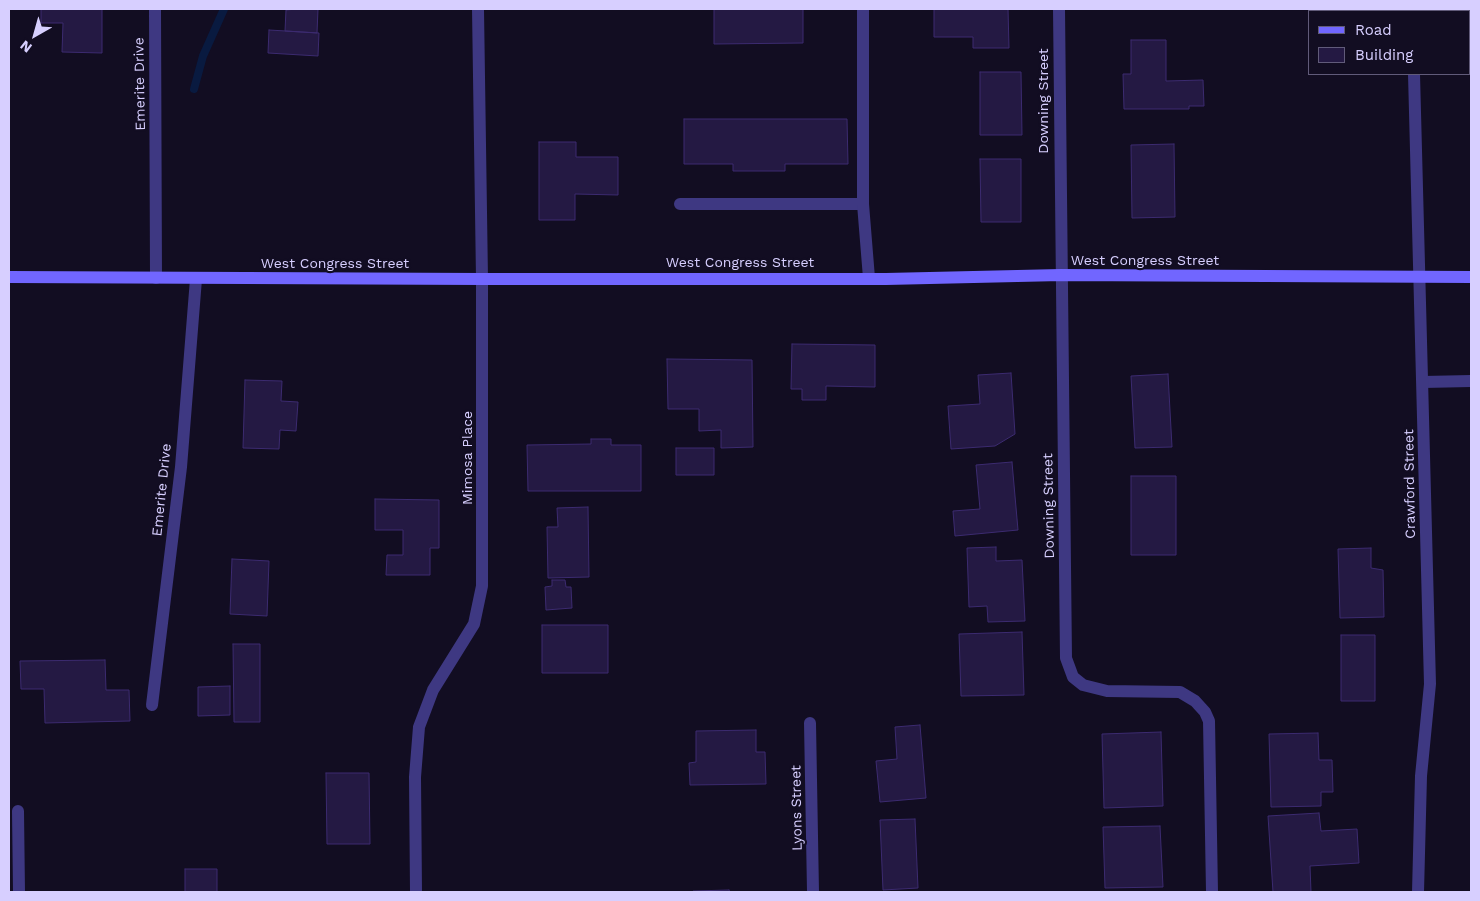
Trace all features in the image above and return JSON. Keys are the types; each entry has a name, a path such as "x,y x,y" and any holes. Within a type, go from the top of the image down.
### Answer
{"main road":[{"name":"West Congress Street","path":"9,277 196,279 869,278 1061,275 1471,277"}],"street":[{"name":"Emerite Drive","path":"155,9 156,278"},
{"name":"Mimosa Place","path":"416,892 415,777 419,727 433,690 474,624 482,586 482,279 478,9"},
{"path":"863,9 863,204 869,278"},
{"name":"Downing Street","path":"1059,9 1067,664 1073,677 1084,685 1107,690 1180,692 1195,701 1205,712 1209,721 1212,892"},
{"name":"Crawford Street","path":"1414,75 1430,684 1421,776 1418,892"},
{"path":"680,204 863,204"},
{"name":"Emerite Drive","path":"152,705 181,467 196,279"},
{"path":"1422,382 1471,381"},
{"name":"Lyons Street","path":"810,723 813,892"},
{"path":"18,812 19,892"}],"building":[{"path":"41,9 102,9 102,53 62,52 63,23 41,23"},
{"path":"318,9 317,33 285,31 286,10"},
{"path":"714,9 803,9 803,43 714,44"},
{"path":"934,9 1008,9 1009,48 973,48 973,37 934,37"},
{"path":"269,30 319,33 318,56 268,53"},
{"path":"1131,40 1166,40 1166,81 1203,80 1204,106 1189,106 1189,109 1124,109 1123,74 1131,74"},
{"path":"980,72 1021,72 1022,135 980,135"},
{"path":"684,119 847,119 848,164 785,164 785,171 733,171 733,164 684,164"},
{"path":"539,142 576,142 576,157 618,157 618,195 575,194 575,220 539,220"},
{"path":"1174,144 1175,217 1132,218 1131,145"},
{"path":"980,159 1021,159 1021,222 981,222"},
{"path":"792,344 875,345 875,387 826,386 826,400 802,400 802,389 791,389"},
{"path":"667,359 752,360 753,447 721,448 721,430 699,431 699,409 668,409"},
{"path":"1011,373 1015,434 995,446 951,449 948,406 980,404 978,375"},
{"path":"1168,374 1172,447 1135,448 1131,376"},
{"path":"245,380 282,381 281,401 298,402 296,431 280,430 279,449 243,448"},
{"path":"591,439 611,439 611,445 641,445 641,491 528,491 527,445 591,444"},
{"path":"676,448 714,448 714,475 676,475"},
{"path":"1012,462 1018,530 955,536 953,511 980,509 976,465"},
{"path":"1131,476 1176,476 1176,555 1131,555"},
{"path":"375,499 439,500 439,548 430,548 430,575 386,575 387,555 403,555 403,530 375,530"},
{"path":"588,507 589,577 548,578 547,527 558,527 557,508"},
{"path":"996,547 996,561 1022,560 1025,621 988,622 987,606 969,607 967,548"},
{"path":"1371,548 1371,568 1383,570 1384,617 1340,618 1338,549"},
{"path":"232,559 269,561 267,616 230,614"},
{"path":"552,580 565,580 566,587 571,587 572,608 546,610 545,587 552,586"},
{"path":"542,625 608,625 608,673 542,673"},
{"path":"1022,632 1024,695 961,696 959,634"},
{"path":"1341,635 1375,635 1375,701 1341,701"},
{"path":"233,644 260,644 260,722 234,722"},
{"path":"105,660 106,690 129,690 130,721 45,723 44,689 21,689 20,661"},
{"path":"230,686 230,715 198,716 198,687"},
{"path":"920,725 926,798 880,802 876,761 897,759 895,727"},
{"path":"756,730 756,752 765,752 766,784 690,785 689,763 696,762 696,731"},
{"path":"1161,732 1163,806 1104,808 1102,734"},
{"path":"1318,733 1319,760 1332,760 1333,792 1321,792 1321,806 1271,807 1269,734"},
{"path":"326,773 369,773 370,844 327,844"},
{"path":"1319,813 1321,831 1357,829 1359,863 1310,866 1311,892 1273,892 1268,816"},
{"path":"915,819 918,888 883,890 880,820"},
{"path":"1160,826 1163,887 1105,888 1103,827"},
{"path":"185,869 217,869 217,892 185,892"},
{"path":"729,890 730,892 693,892 693,891"}],"waterway":[{"path":"194,89 203,56 224,9"}]}
